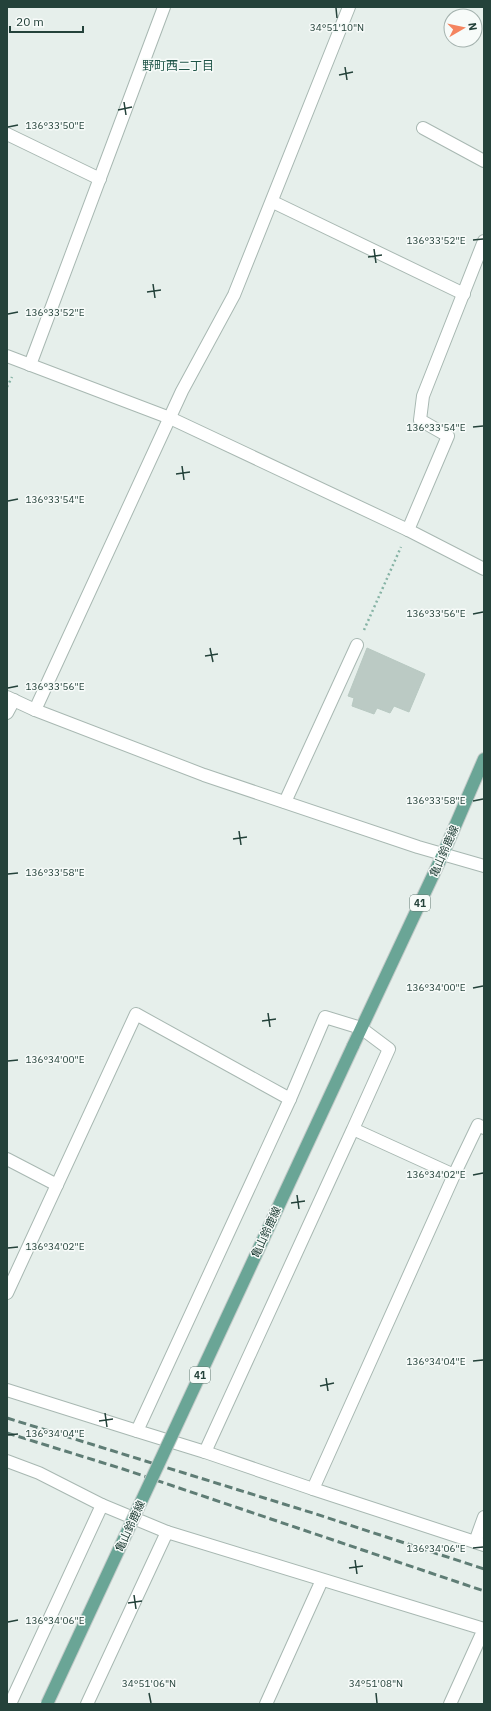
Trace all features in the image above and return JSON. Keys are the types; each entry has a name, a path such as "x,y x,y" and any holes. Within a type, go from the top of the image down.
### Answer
{"main road":[{"name":"亀山鈴鹿線","path":"47,1704 352,1046 443,854 484,759"}],"street":[{"path":"30,365 164,7"},
{"path":"35,710 182,391 234,295 273,202 349,7"},
{"path":"423,128 484,161"},
{"path":"7,134 100,179"},
{"path":"273,202 464,294"},
{"path":"408,530 448,436 420,420 423,396 484,241"},
{"path":"7,356 170,418 408,530 484,569"},
{"path":"285,802 357,645"},
{"path":"7,713 10,699 204,775 443,854 484,866"},
{"path":"7,1293 136,1014 290,1099"},
{"path":"137,1431 290,1099 325,1017 361,1028 389,1048 205,1452"},
{"path":"313,1489 478,1125 484,1128"},
{"path":"353,1129 454,1176"},
{"path":"7,1159 57,1185"},
{"path":"7,1390 205,1452 479,1543 484,1517"},
{"path":"7,1461 39,1473 102,1505 167,1532 484,1629 450,1704"},
{"path":"10,1704 102,1505"},
{"path":"87,1704 167,1532"},
{"path":"266,1704 322,1580"}],"path":[{"path":"357,645 408,530"}],"building":[{"path":"367,648 425,674 409,712 394,706 390,713 377,708 374,714 352,706 354,698 348,696"}],"railway":[{"path":"7,1418 316,1514 484,1569"},
{"path":"7,1433 123,1469 484,1591"}],"district":[{"name":"野町西二丁目","path":"178,66"}]}
